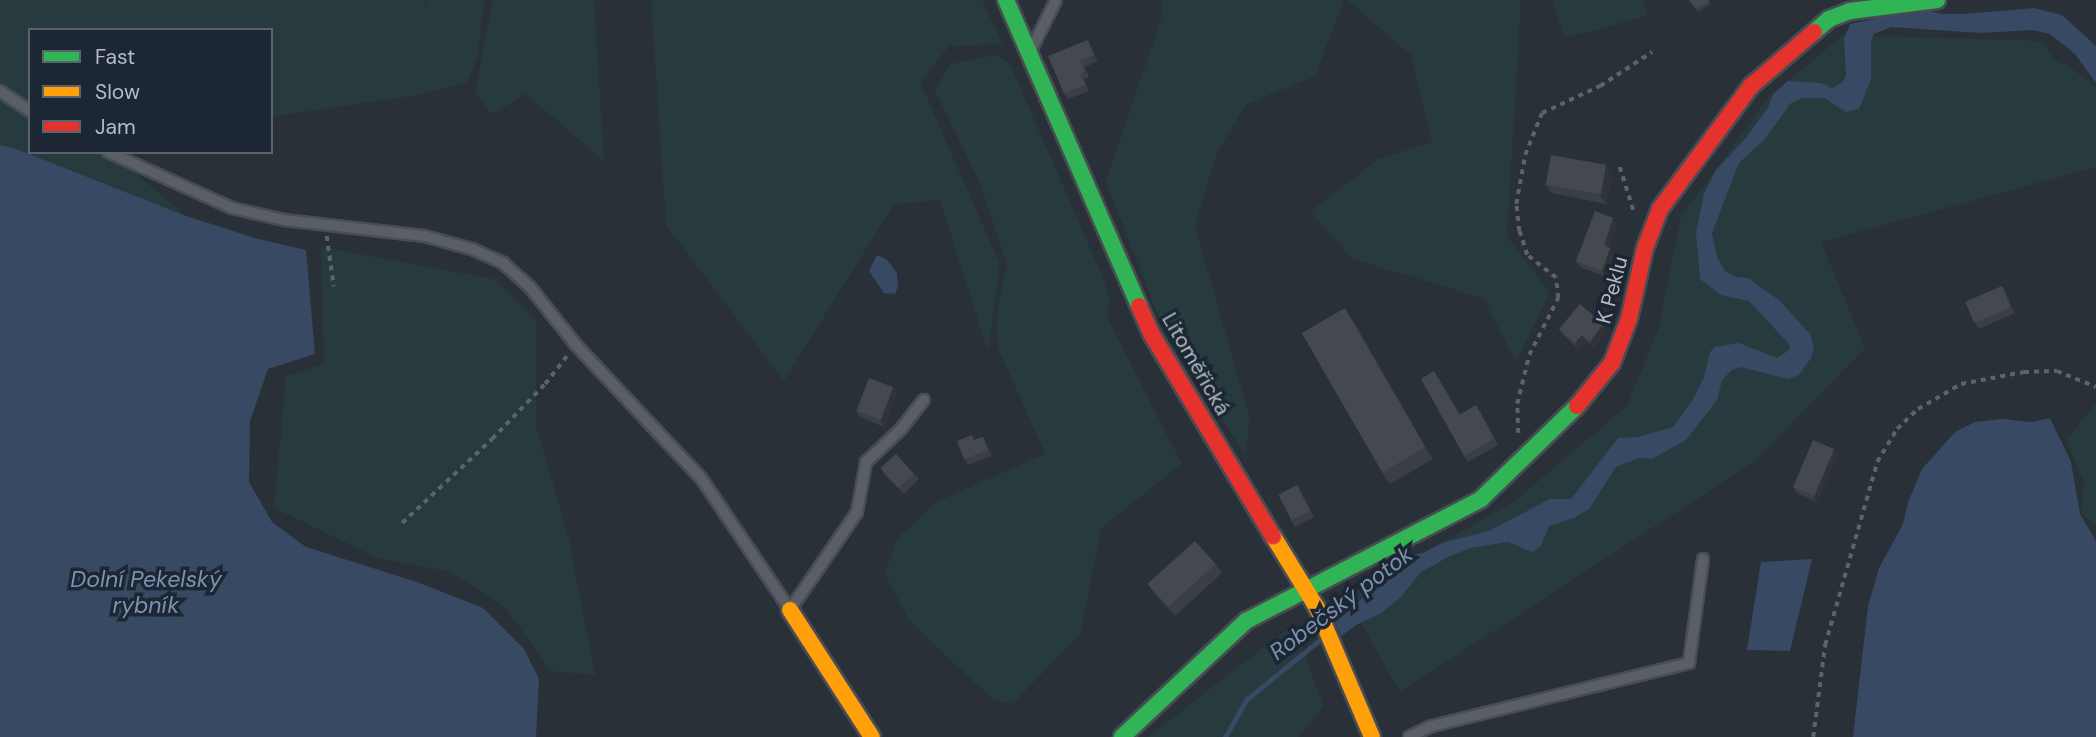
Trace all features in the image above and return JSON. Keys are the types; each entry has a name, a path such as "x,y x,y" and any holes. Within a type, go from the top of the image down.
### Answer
{"street":[{"name":"Litoměřická","path":"1006,0 1152,335 1317,608 1373,737"},
{"name":"K Peklu","path":"1122,737 1246,621 1481,499 1576,408 1612,363 1629,319 1645,247 1660,209 1751,86 1829,19 1850,11 1937,0"},
{"path":"790,610 872,737"}],"lane":[{"path":"1029,52 1056,0"},
{"path":"0,91 28,110"},
{"path":"112,154 232,208 285,220 424,236 472,249 503,263 530,287 576,345 701,478 790,610 857,512 866,462 901,429 924,400"},
{"path":"1409,737 1432,726 1689,663 1703,559"}],"path":[{"path":"1519,463 1517,404 1529,355 1558,298 1556,278 1527,255 1519,231 1517,204 1525,155 1542,113 1601,86 1652,52"},
{"path":"1620,167 1634,213"},
{"path":"325,224 334,287"},
{"path":"402,523 518,412 576,345"},
{"path":"1813,737 1825,645 1877,462 1897,429 1918,409 1961,384 2024,372 2057,371 2096,387"}],"green space":[{"path":"0,0 424,0 429,10 426,0 484,0 478,57 466,83 423,94 273,117 273,28 28,28 28,154 0,145"},
{"path":"493,0 594,0 604,161 526,94 492,114 475,93"},
{"path":"651,0 982,0 1003,44 949,46 920,82 1000,264 988,352 940,200 894,204 784,381 666,225"},
{"path":"1162,0 1344,0 1315,76 1247,104 1217,152 1195,226 1250,419 1245,455 1163,328 1106,182 1161,19"},
{"path":"1347,0 1521,0 1507,237 1550,292 1516,362 1483,298 1353,259 1310,212 1378,159 1432,142 1411,55"},
{"path":"1552,0 1643,0 1647,16 1565,38"},
{"path":"1843,35 2041,41 2056,61 2067,65 2096,87 2096,167 1821,242 1865,348 1755,461 1400,692 1346,596 1512,503 1627,406 1659,327 1681,217 1769,97"},
{"path":"995,55 1010,64 1102,275 1110,300 1107,317 1182,464 1101,528 1080,635 1012,704 991,698 908,619 885,574 897,539 936,502 1045,454 998,348 997,309 1007,264 980,183 935,91 950,64"},
{"path":"29,154 113,154 186,216"},
{"path":"321,247 494,279 536,320 536,426 568,535 595,675 551,671 505,607 448,571 380,559 274,508 286,376 324,364"},
{"path":"2096,403 2096,525 2081,514 2084,481 2066,440"},
{"path":"1294,624 1323,706 1299,737 1148,737"}],"water":[{"path":"2034,8 2062,15 2096,46 2096,83 2075,54 2050,34 2033,30 1981,33 1891,27 1874,34 1871,41 1871,79 1859,109 1846,112 1824,98 1803,98 1791,103 1765,139 1739,163 1712,233 1717,257 1725,271 1736,277 1748,278 1779,300 1810,334 1814,348 1811,358 1799,375 1788,379 1741,367 1732,370 1722,380 1717,400 1686,440 1652,459 1639,458 1616,467 1589,509 1574,518 1549,526 1541,546 1532,552 1508,542 1470,548 1446,558 1420,573 1400,598 1380,614 1341,636 1332,615 1358,602 1402,571 1412,555 1423,553 1442,543 1489,531 1550,499 1571,499 1618,438 1638,437 1673,427 1693,399 1704,377 1710,352 1715,347 1739,343 1777,358 1789,350 1790,345 1749,301 1721,295 1700,279 1696,233 1704,193 1716,170 1745,139 1768,108 1773,94 1788,81 1821,83 1832,88 1842,83 1846,76 1844,38 1850,24 1920,9 1943,14 1964,14"},
{"name":"Dolní Pekelský rybník","path":"0,145 14,148 186,216 258,239 306,250 315,354 268,369 250,421 249,482 272,522 306,547 417,582 483,608 524,649 539,679 536,737 0,737"},
{"path":"877,255 887,260 897,273 898,287 895,294 884,293 869,271"},
{"path":"2050,418 2071,462 2080,514 2096,541 2096,737 1853,737 1868,606 1879,568 1903,524 1908,502 1922,469 1955,432 1975,422 2002,419 2032,422"},
{"path":"1812,559 1790,651 1747,650 1761,562"}],"building":[{"path":"1689,0 1708,0 1709,1 1696,9"},
{"path":"1088,40 1094,55 1080,61 1085,71 1080,74 1085,85 1064,93 1048,56"},
{"path":"1551,155 1606,165 1601,194 1546,185"},
{"path":"1595,211 1613,218 1604,245 1610,248 1602,271 1576,261"},
{"path":"2002,286 2011,307 1974,323 1965,302"},
{"path":"1580,304 1603,324 1590,342 1582,335 1575,343 1559,329"},
{"path":"1345,308 1426,447 1382,472 1302,333"},
{"path":"1434,371 1459,415 1476,405 1494,439 1464,456 1421,379"},
{"path":"869,378 893,387 881,420 856,411"},
{"path":"972,435 974,440 983,437 988,450 964,459 957,441"},
{"path":"1813,440 1834,449 1814,496 1793,487"},
{"path":"896,454 914,474 898,488 880,468"},
{"path":"1297,485 1310,511 1291,520 1278,495"},
{"path":"1195,541 1216,564 1168,607 1147,584"}],"waterway":[{"name":"Robečský potok","path":"1225,737 1246,700 1322,638"}],"traffic: fast":[{"path":"1006,0 1139,306"},
{"path":"1814,32 1829,19 1850,11 1937,0"},
{"path":"1122,737 1246,621 1481,499 1577,406"}],"traffic: slow":[{"path":"1273,536 1317,608 1372,737"},
{"path":"790,610 872,737"}],"traffic: jam":[{"path":"1577,406 1612,363 1629,319 1645,248 1660,209 1751,86 1814,32"},
{"path":"1139,306 1152,335 1273,536"}]}
